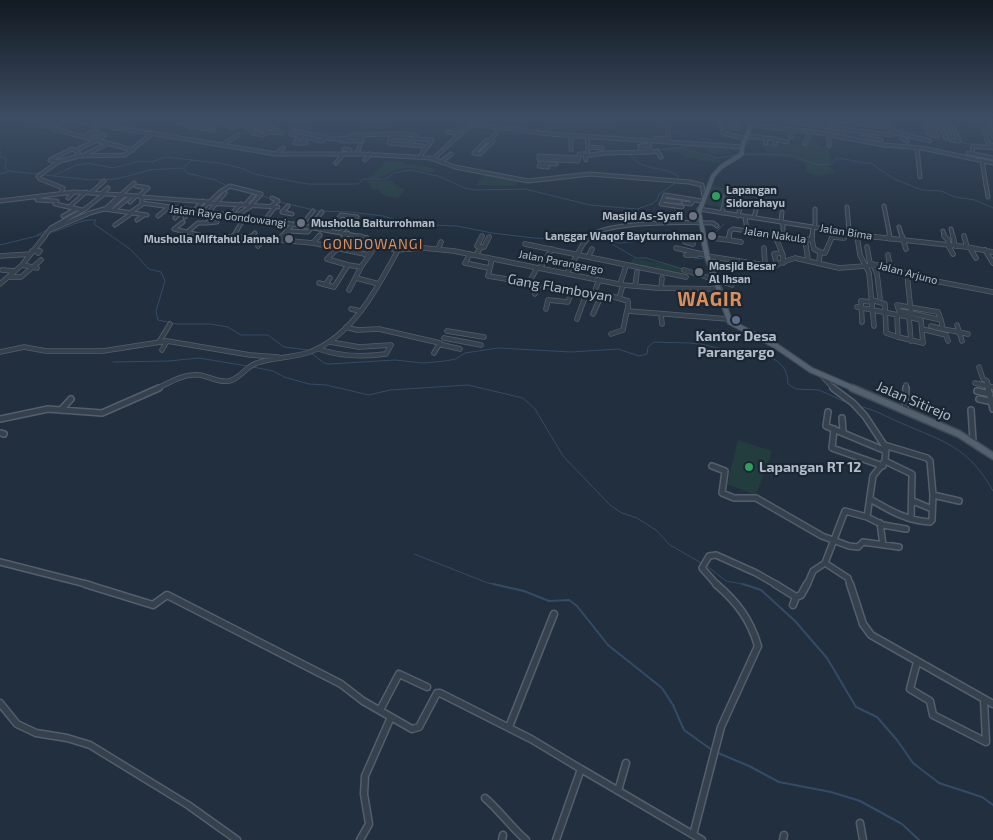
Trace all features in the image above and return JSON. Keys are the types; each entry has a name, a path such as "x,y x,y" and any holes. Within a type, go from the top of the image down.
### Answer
{"main road":[{"path":"735,159 714,174 699,209 705,255 718,282 728,319 732,324 776,346 821,375"},
{"name":"Jalan Sitirejo","path":"821,375 973,441 992,454"}],"street":[{"path":"52,159 50,160 59,162"},
{"path":"61,193 63,188 40,179 40,175 59,162 69,159"},
{"path":"336,163 339,159"},
{"path":"434,159 455,167 533,181 578,174 676,181 701,185 704,196"},
{"path":"441,162 444,159"},
{"path":"539,161 545,164 578,161 578,159"},
{"path":"918,159 920,177"},
{"path":"973,159 993,163"},
{"path":"539,161 545,164 556,164"},
{"path":"982,161 988,197"},
{"path":"608,175 608,177 617,178"},
{"path":"91,193 104,181"},
{"path":"107,209 119,195 135,184 148,188 139,197 130,202"},
{"path":"199,212 208,202 229,186 261,195 252,205 234,217"},
{"path":"0,284 22,265 47,233 65,219 83,210 108,188"},
{"path":"68,198 74,192"},
{"path":"69,207 86,192"},
{"path":"0,200 86,192 275,207"},
{"path":"208,213 226,193"},
{"path":"107,209 124,195"},
{"path":"681,198 682,209 661,204 665,195 693,198 702,201"},
{"path":"719,219 726,195"},
{"path":"41,196 37,200 57,201 55,204 83,210"},
{"path":"114,210 130,196"},
{"path":"246,204 253,196"},
{"path":"115,225 144,203 141,202 139,197"},
{"path":"265,220 275,207 277,201 272,198"},
{"path":"663,200 691,204 693,198"},
{"path":"175,218 190,201"},
{"path":"185,218 203,201"},
{"path":"754,218 758,201"},
{"name":"Jalan Raya Gondowangi","path":"144,203 182,210 323,228 367,238 377,244 398,250"},
{"path":"229,216 241,204"},
{"path":"257,210 262,205"},
{"path":"288,206 282,212 292,214"},
{"path":"884,206 890,239"},
{"path":"812,240 814,250 825,252 832,237 844,238 848,232 847,207"},
{"path":"158,216 168,208"},
{"path":"738,216 740,208"},
{"path":"63,216 76,209"},
{"path":"47,233 65,226 86,214 107,209 146,215 137,220"},
{"name":"Jalan Bima","path":"699,209 828,230 890,239 962,246 993,252"},
{"name":"Jalan Nakula","path":"703,238 728,240 731,230 812,240 815,209"},
{"path":"302,225 313,211"},
{"path":"303,242 322,212"},
{"path":"782,212 783,236"},
{"path":"280,222 287,213"},
{"path":"206,223 216,214"},
{"path":"330,230 341,215 357,217 341,232"},
{"path":"745,217 747,231"},
{"path":"233,237 244,218"},
{"path":"182,222 174,228 186,233 209,238 233,237 313,243 369,255"},
{"path":"186,233 198,222 217,222"},
{"path":"323,228 328,222"},
{"path":"566,274 576,255 591,234 622,227 676,222 700,222 716,224 717,226"},
{"path":"828,222 828,230"},
{"path":"278,241 293,224"},
{"path":"899,226 906,249"},
{"path":"950,229 955,246"},
{"path":"287,231 308,232"},
{"path":"943,232 954,254"},
{"path":"250,239 254,233"},
{"path":"348,233 327,259 361,267"},
{"path":"258,246 267,234"},
{"path":"857,234 864,266 869,274 874,326"},
{"path":"313,243 320,235"},
{"path":"775,235 782,252 783,263"},
{"path":"481,247 477,246 482,236"},
{"path":"964,236 968,247 976,258"},
{"path":"303,242 309,237"},
{"path":"476,256 481,247 484,247 488,237"},
{"path":"693,244 685,242 685,237 703,238"},
{"path":"356,251 367,238"},
{"path":"805,239 808,260"},
{"path":"728,240 741,242"},
{"path":"438,249 441,242"},
{"path":"529,283 554,242"},
{"path":"349,290 361,267 377,244"},
{"path":"525,244 686,277"},
{"path":"962,246 964,252"},
{"path":"867,247 877,274 880,298"},
{"path":"676,248 705,255"},
{"path":"764,248 765,266"},
{"name":"Jalan Parangargo","path":"398,250 438,249 634,286 720,289"},
{"path":"588,257 592,249"},
{"path":"0,419 48,409 102,413 187,375 200,374 227,381 237,377 249,367 319,349 330,342 346,327 360,310 379,284 398,250"},
{"path":"985,250 993,263"},
{"path":"0,256 40,251 38,254"},
{"path":"777,266 774,254 782,252"},
{"path":"819,263 820,252"},
{"path":"470,254 465,263 489,268"},
{"path":"686,255 705,255"},
{"name":"Jalan Arjuno","path":"705,255 765,266 777,266 793,258 839,268 872,264 890,267 908,274 993,292"},
{"path":"888,256 890,267"},
{"name":"Gang Flamboyan","path":"492,259 488,276 602,294 628,301 627,310 728,319"},
{"path":"8,276 21,277 41,260"},
{"path":"22,265 35,267"},
{"path":"319,283 335,286 348,265"},
{"path":"618,298 626,266"},
{"path":"2,270 15,271"},
{"path":"688,289 684,270 732,285"},
{"path":"634,286 637,272"},
{"path":"908,274 911,341"},
{"path":"326,284 330,278"},
{"path":"356,278 379,284"},
{"path":"661,288 662,278"},
{"path":"594,293 599,280"},
{"path":"535,294 538,285"},
{"path":"546,309 548,300 568,302 572,290"},
{"path":"577,319 587,292"},
{"path":"593,314 602,294"},
{"path":"862,322 859,307 862,301 872,301 885,304 887,334 923,343 921,320 899,311 897,305 938,312 943,329"},
{"path":"859,307 897,316 898,314 910,315 941,320"},
{"path":"351,309 360,310"},
{"path":"611,334 623,330 627,310"},
{"path":"661,314 662,324"},
{"path":"897,316 898,337"},
{"path":"159,342 170,324"},
{"path":"957,325 962,341"},
{"path":"931,326 968,334"},
{"path":"346,327 357,330 379,329 460,349"},
{"path":"434,353 448,329 484,338"},
{"path":"922,329 947,335 948,341"},
{"path":"934,332 935,339"},
{"path":"444,338 481,344"},
{"path":"162,350 167,342"},
{"path":"0,352 24,347 46,351 103,351 167,342 250,355 296,356"},
{"path":"319,349 345,355 367,356 387,353 391,345 359,347 330,342"},
{"path":"979,368 982,379 989,384 993,409"},
{"path":"821,375 853,403 884,445 886,452 884,464 874,474 867,516"},
{"path":"975,382 989,384 993,382"},
{"path":"905,410 906,385"},
{"path":"977,391 991,394"},
{"path":"62,410 71,399"},
{"path":"979,399 992,402"},
{"path":"971,410 973,441"},
{"path":"828,412 826,425 886,452"},
{"path":"842,418 843,432"},
{"path":"834,429 832,448 912,473 913,501 911,519"},
{"path":"870,498 893,512 911,519 930,522 932,520 934,495 929,461 884,445"},
{"path":"712,466 725,471 722,493 725,496 741,500 756,498 770,509 833,540 856,548 863,542 899,547"},
{"path":"934,495 959,502"},
{"path":"913,501 932,509"},
{"path":"793,604 796,597 801,595 806,587 813,571 825,563 845,511 867,516 880,523 906,529"},
{"path":"880,523 883,545"},
{"path":"693,835 721,727 758,646 751,623 741,607 711,582 702,568 709,556 716,555 733,561 796,597"},
{"path":"0,562 100,588 153,605 163,596 167,595 218,620 274,652 341,684 363,701 412,729 417,729 438,692 509,727 702,840"},
{"path":"825,563 848,578 863,624 869,633 993,704"},
{"path":"509,727 554,614"},
{"path":"917,662 910,689 930,701 932,716 986,742 984,700"},
{"path":"380,710 399,674 427,687"},
{"path":"0,703 17,724 36,733 67,738 90,745 188,805 237,840"},
{"path":"360,840 369,824 364,794 365,776 391,717"},
{"path":"618,791 626,763"},
{"path":"556,840 581,768"},
{"path":"485,798 503,814 509,826 526,840"},
{"path":"860,823 863,840"}],"green space":[{"path":"693,159 721,160 720,163"},
{"path":"796,159 831,159 830,164 827,165 837,172 821,176 814,175 806,171 806,164"},
{"path":"386,161 404,162 404,164 436,169 431,173 405,168 382,177 367,179"},
{"path":"484,173 519,180 516,186 476,185"},
{"path":"367,180 392,181 398,187 405,189 398,198 385,196 377,189 372,190"},
{"name":"Lapangan Sidorahayu","path":"710,185 727,189 723,208 703,204"},
{"path":"633,258 674,266 683,270 684,276 629,266"},
{"name":"Lapangan RT 12","path":"738,440 772,451 756,495 727,484"}],"waterway":[{"path":"6,159 5,168 9,171"},
{"path":"54,175 77,165 88,163 114,168 140,161 152,162 159,159"},
{"path":"185,159 192,160"},
{"path":"634,159 645,166 672,173 678,176 677,180"},
{"path":"801,159 818,165 832,164 835,159"},
{"path":"842,159 871,163 892,178 922,190 941,191 955,197 975,200 993,208"},
{"path":"184,167 192,160"},
{"path":"192,160 219,163 241,168 254,174 307,184 358,184 364,179 386,179 394,173 410,170 438,176 465,188 475,190 525,189 590,205 637,209 652,204 657,200 659,194 675,183"},
{"path":"9,171 91,180 116,179 150,170 183,168 187,173 215,180 236,190 245,191"},
{"path":"0,174 9,171"},
{"path":"261,195 271,199"},
{"path":"280,202 318,211 351,212 383,216 410,224 457,226 492,233 534,238 553,239 591,234"},
{"path":"49,233 78,222 96,220 94,224 130,249 149,269 161,272 165,281 156,311 158,320 177,324 210,324 228,327 241,335 268,335 284,347 308,350"},
{"path":"705,235 716,232 724,224"},
{"path":"37,235 47,230"},
{"path":"608,241 618,243 633,242 647,234 669,237 689,233 701,234"},
{"path":"0,245 45,234"},
{"path":"595,234 636,258 646,258 683,269"},
{"path":"695,259 704,258"},
{"path":"720,260 730,262"},
{"path":"771,267 789,262"},
{"path":"311,353 324,363 329,364 395,360 423,363 456,359 465,353 498,348 571,352 618,349 639,356 647,354 648,347 654,342 695,343 731,351 759,354 776,360 782,366 788,384 796,389 819,390 852,405"},
{"path":"113,362 168,361 199,358 247,366"},
{"path":"253,367 273,371 284,377 309,384 326,385 369,395 390,390 468,385 523,398 535,409 563,456 611,506 622,513 637,518 656,530 670,545 703,564"},
{"path":"858,406 880,413 954,447 974,464 993,491"},
{"path":"414,554 488,583 499,585"},
{"path":"707,566 726,581 745,585"},
{"path":"493,584 524,591 549,601 569,600 577,606 608,645 662,688 673,705 684,730 712,750"},
{"path":"745,585 761,590 795,621 827,658 856,707 877,717 897,740 913,763 939,783 982,797 993,805"},
{"path":"718,753 749,766 779,782 831,792 860,801 902,824 919,840"}],"place":[{"name":"Lapangan Sidorahayu","path":"716,196"},
{"name":"Masjid As-Syafi","path":"693,216"},
{"name":"Musholla Baiturrohman","path":"301,223"},
{"name":"Langgar Waqof Bayturrohman","path":"712,236"},
{"name":"Musholla Miftahul Jannah","path":"289,239"},
{"name":"Masjid Besar Al Ihsan","path":"699,272"},
{"name":"Kantor Desa Parangargo","path":"736,320"},
{"name":"Lapangan RT 12","path":"749,467"}],"district":[{"name":"GONDOWANGI","path":"373,244"},
{"name":"WAGIR","path":"710,300"}]}
